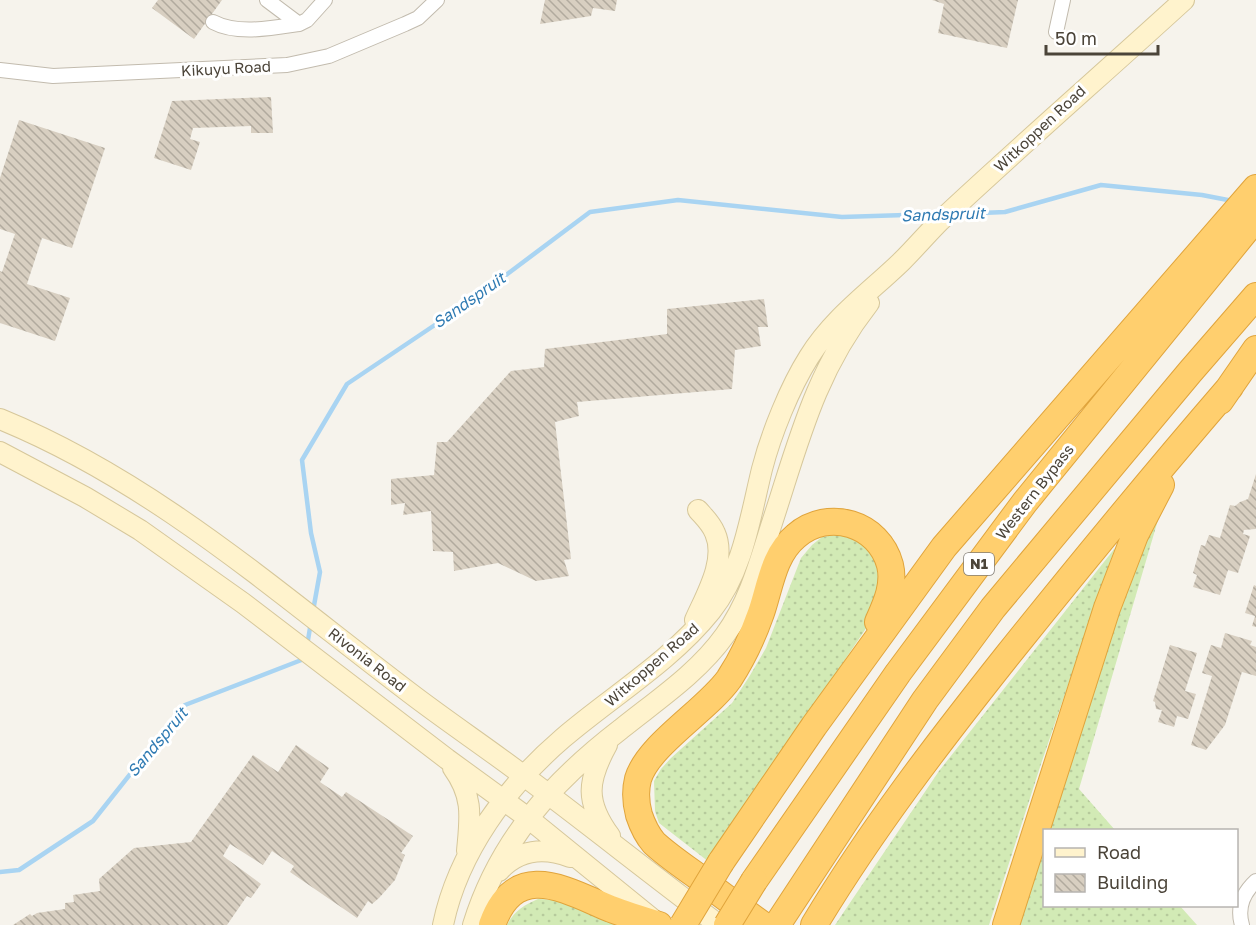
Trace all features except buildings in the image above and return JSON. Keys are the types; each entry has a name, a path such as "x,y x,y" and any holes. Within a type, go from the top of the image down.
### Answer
{"highway":[{"path":"683,925 721,862 863,658 944,547 1213,254 1256,188"},
{"name":"Western Bypass","path":"727,925 754,881 898,673 1025,501 1213,254 1256,218"},
{"name":"N1","path":"783,917 925,700 993,608 1256,296"},
{"path":"1006,925 1118,577 1155,495 1256,349"},
{"path":"815,923 868,841 940,741 1053,597 1230,387"},
{"path":"763,925 653,841 640,818 636,803 638,778 652,755 719,691 730,677 751,639 776,563 796,535 816,524 835,520 851,523 864,530 876,539 885,552 890,566 889,597 863,658"},
{"path":"492,925 498,911 513,894 527,887 547,884 570,890 611,909 660,925"}],"main road":[{"name":"Witkoppen Road","path":"443,925 466,860 484,828 525,776 562,738 623,692 688,636 717,603 736,565 751,518 763,466 783,409 802,368 816,346 842,315 901,262 937,224 1184,0"},
{"name":"Witkoppen Road","path":"473,925 489,882 504,852 547,794 613,735 695,668 724,636 738,616 753,581 799,434 814,395 840,342 901,262"},
{"name":"Rivonia Road","path":"0,419 81,458 183,521 262,577 410,693 525,776 719,925"},
{"name":"Rivonia Road","path":"0,452 69,488 140,531 243,603 528,818 660,925"},
{"path":"688,636 712,578 718,555 717,535 698,510"},
{"path":"613,735 597,764 592,778 591,794 597,817 621,850"},
{"path":"447,759 462,782 470,801 466,860"},
{"path":"489,882 514,857 531,851 550,851 581,862"}],"street":[{"path":"267,0 299,24"},
{"path":"213,22 220,26 238,29 299,24 307,20 325,0"},
{"name":"Kikuyu Road","path":"0,70 53,76 287,65 329,56 378,36 418,18 437,0"},
{"path":"1056,32 1063,0"},
{"path":"1242,925 1240,906 1243,897 1254,883"}],"green space":[{"path":"1163,503 1079,789 1114,829 1044,829 1115,609"},
{"path":"841,534 856,536 884,560 877,612 709,862 659,823 655,811 654,781 671,758 732,703 766,648 801,558 822,537"},
{"path":"1115,548 989,925 835,925 939,771"},
{"path":"1043,834 1043,907 1181,907 1197,925 1014,925"},
{"path":"538,899 569,904 617,925 507,925 520,909"}],"waterway":[{"name":"Sandspruit","path":"958,214 1005,212 1101,185 1202,195 1233,201"},
{"name":"Sandspruit","path":"313,611 320,572 311,533 302,460 347,384 478,296 590,212 678,200 842,217 937,214"},
{"name":"Sandspruit","path":"307,646 311,622"},
{"name":"Sandspruit","path":"0,872 19,870 93,821 185,705 305,657"}]}
